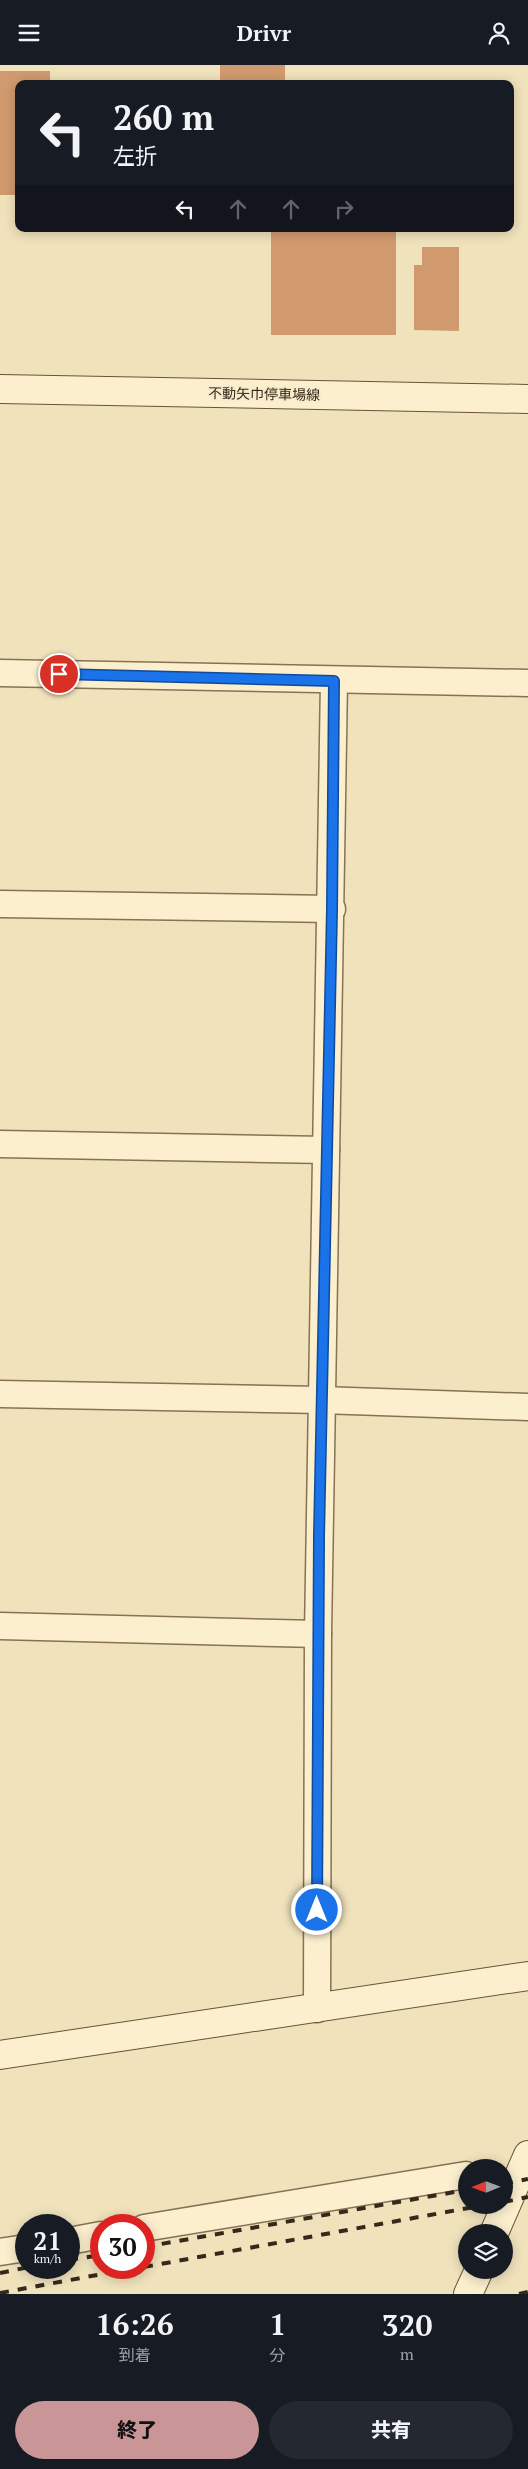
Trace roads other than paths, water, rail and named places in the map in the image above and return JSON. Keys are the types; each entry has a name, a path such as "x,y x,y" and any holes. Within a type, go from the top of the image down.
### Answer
{"street":[{"name":"不動矢巾停車場線","path":"0,389 528,399"},
{"path":"0,673 334,681 528,683"},
{"path":"317,2009 321,1399 332,909 334,681"},
{"path":"0,904 332,909"},
{"path":"0,1144 326,1150"},
{"path":"0,1394 321,1399 528,1407"},
{"path":"0,1626 318,1634"},
{"path":"0,2055 528,1977"},
{"path":"497,2224 518,2163"},
{"path":"155,2226 458,2176"},
{"path":"0,2252 15,2250"},
{"path":"468,2294 474,2279"}],"railway":[{"path":"513,2182 528,2179"},
{"path":"155,2245 458,2191"},
{"path":"513,2200 528,2197"},
{"path":"155,2265 458,2210"},
{"path":"80,2258 90,2257"},
{"path":"0,2273 15,2270"},
{"path":"0,2293 90,2276"},
{"path":"519,2294 528,2292"}]}
